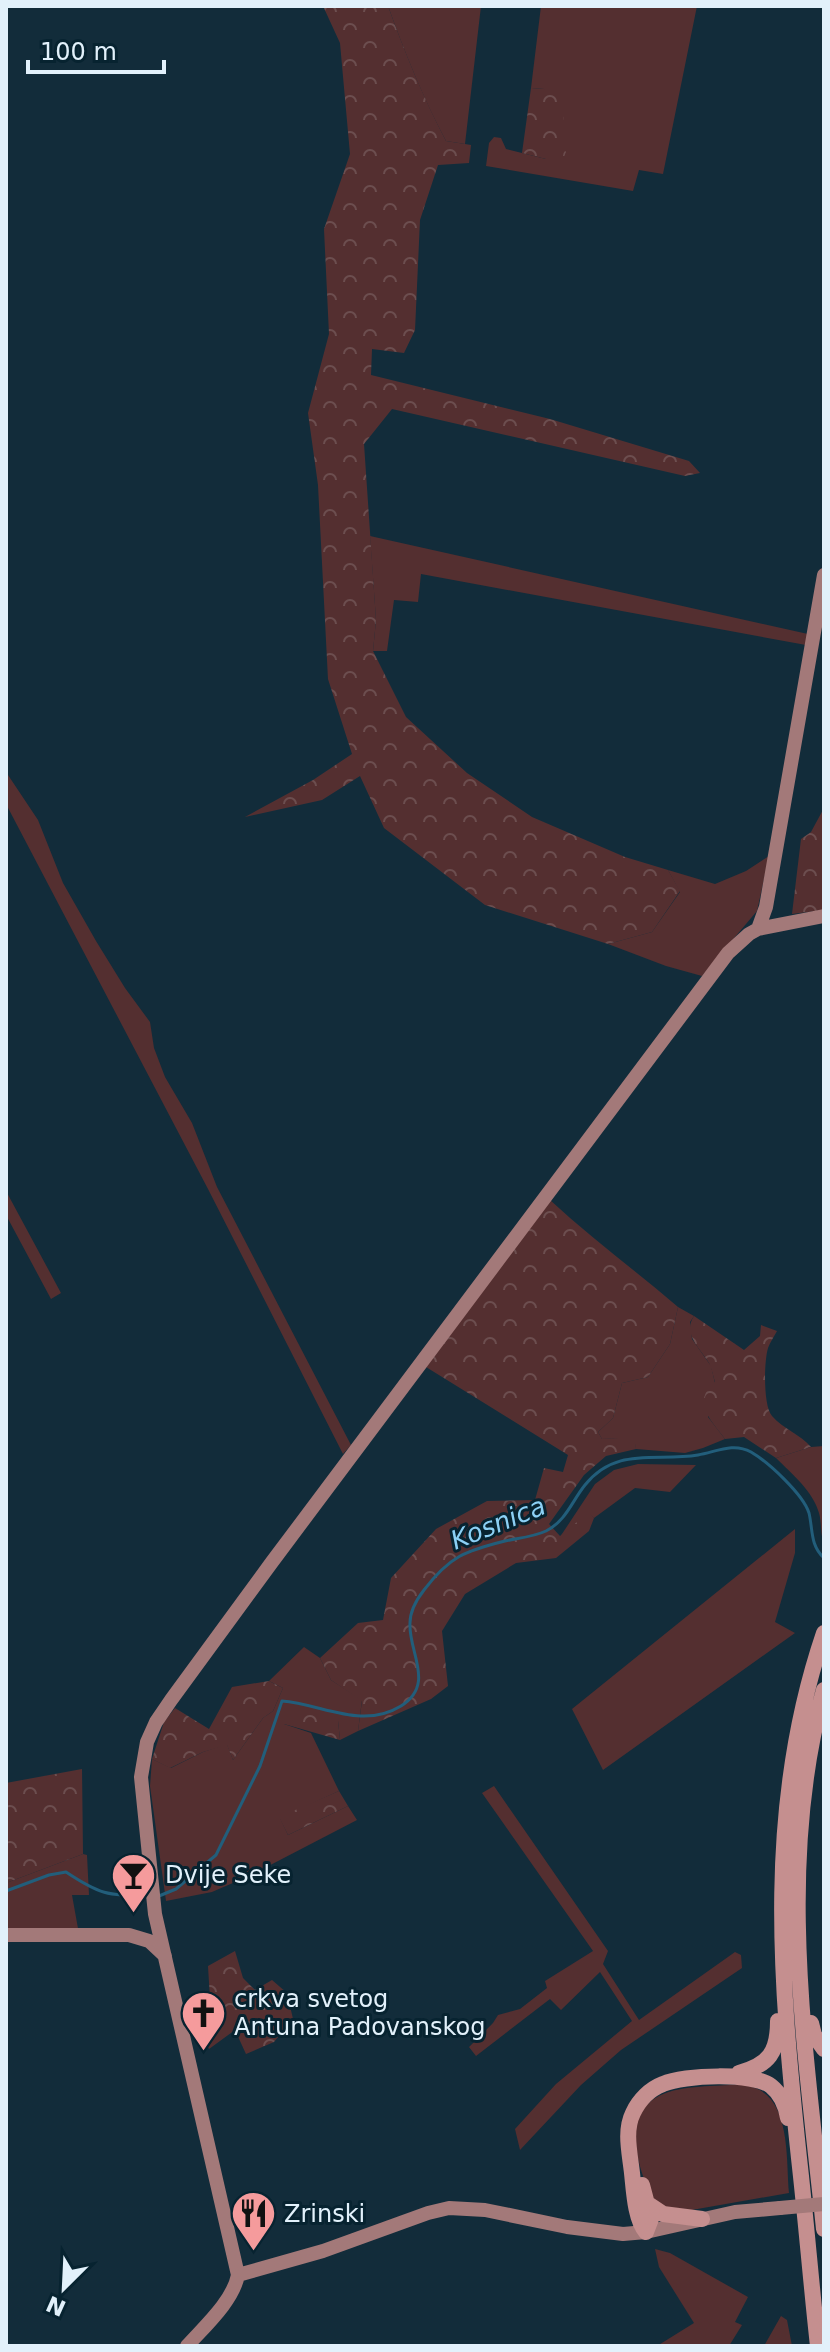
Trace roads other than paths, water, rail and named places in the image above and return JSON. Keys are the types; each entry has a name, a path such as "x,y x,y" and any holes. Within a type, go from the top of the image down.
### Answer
{"main road":[{"path":"758,929 766,907 824,575"},
{"path":"187,2346 227,2298 238,2275 153,1901 141,1777 143,1760 156,1722 272,1562 728,953 758,929 824,916"},
{"path":"818,2346 790,2082 781,1881 789,1775 801,1711 824,1633"},
{"path":"824,1690 807,1779 799,1852 798,1911 801,1984 824,2229"},
{"path":"129,1935 143,1927 153,1901"},
{"path":"6,1935 129,1935 149,1941 165,1956"},
{"path":"726,2076 761,2065 772,2053 778,2033 778,2004 784,1980"},
{"path":"801,1984 814,2035 824,2049"},
{"path":"646,2232 641,2223 631,2161 629,2123 645,2095 663,2084 726,2076 744,2076 763,2081 778,2093 785,2104 792,2142 799,2157"},
{"path":"816,2149 821,2126 820,2101 824,2091"},
{"path":"631,2161 648,2204 651,2219 646,2232"},
{"path":"648,2204 663,2214 702,2219"},
{"path":"238,2275 323,2251 449,2208 485,2210 607,2233 646,2232 735,2212 824,2204"}],"waterway":[{"name":"Kosnica","path":"159,1896 176,1889 216,1855 260,1766 282,1701 357,1716 386,1713 401,1706 417,1688 419,1678 410,1634 411,1614 433,1579 459,1556 479,1548 536,1535 553,1527 585,1485 610,1465 637,1458 682,1457 731,1448 751,1452 800,1497 809,1513 814,1543 824,1558"},
{"name":"Kosnica","path":"6,1891 66,1872 104,1892 148,1896"}],"place":[{"name":"Dvije Seke","path":"134,1914"},
{"name":"crkva svetog Antuna Padovanskog","path":"203,2052"},
{"name":"Zrinski","path":"253,2253"}]}
